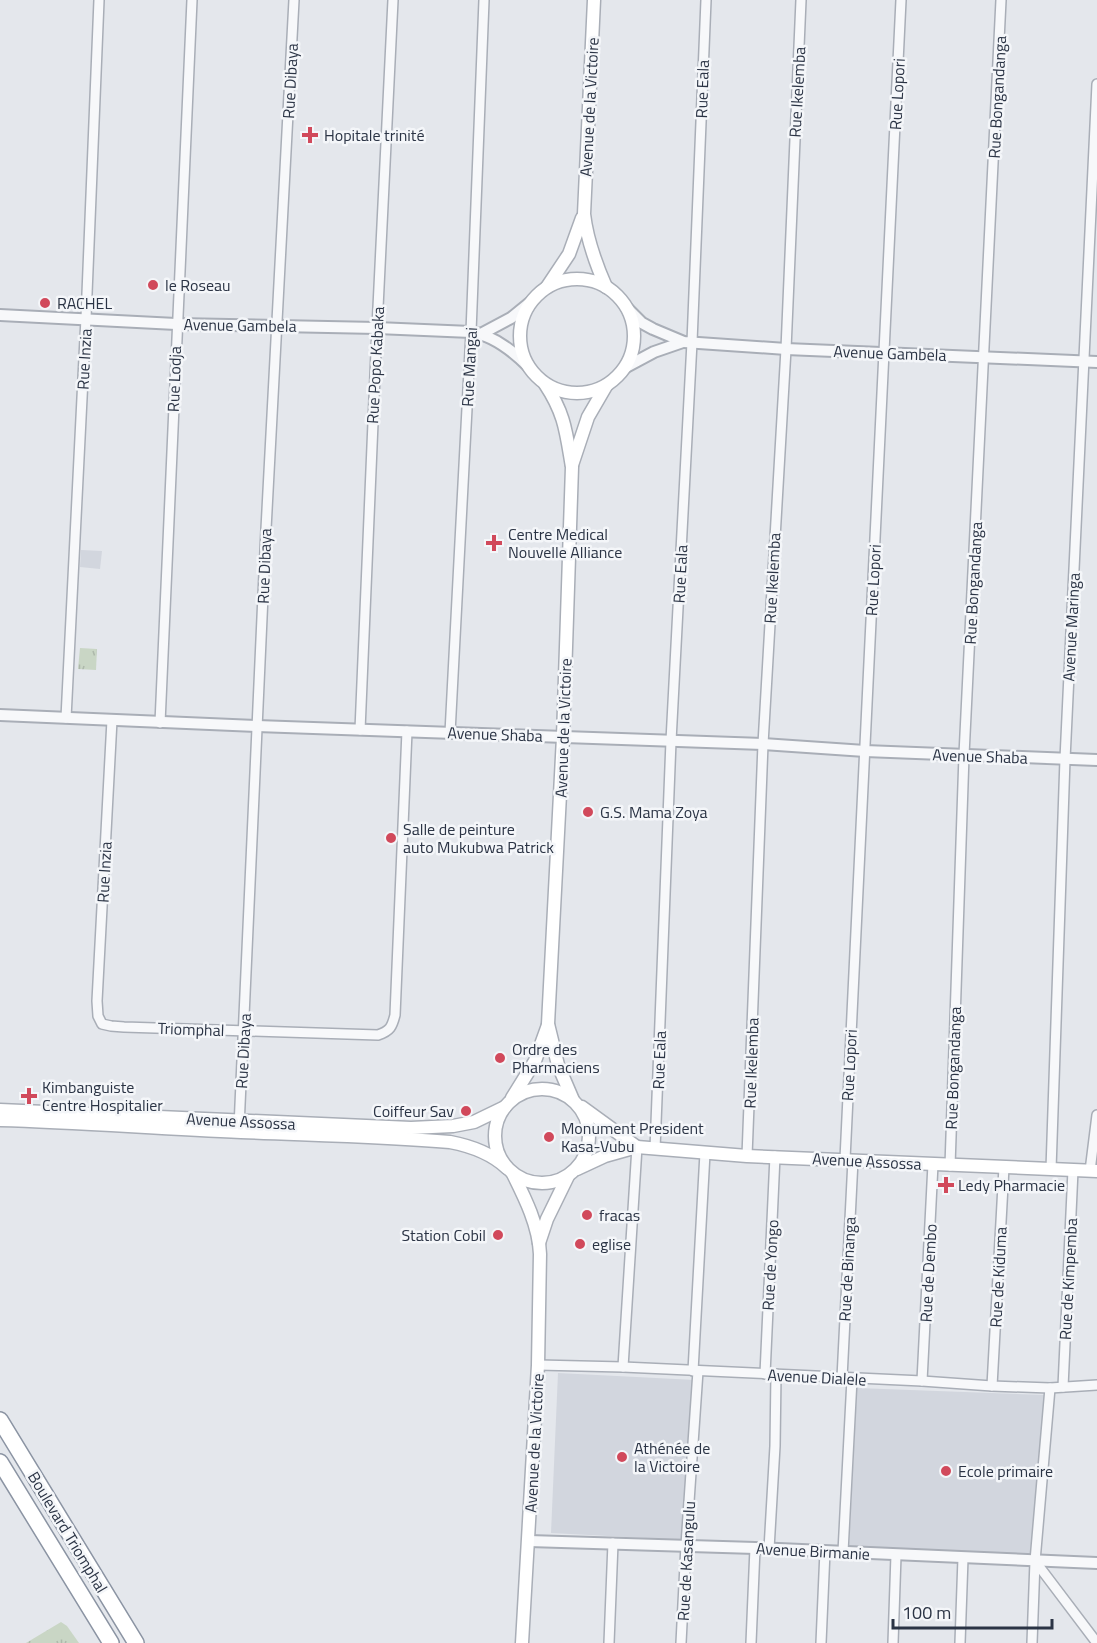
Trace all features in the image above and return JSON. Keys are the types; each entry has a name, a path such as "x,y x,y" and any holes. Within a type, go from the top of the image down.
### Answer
{"highway":[{"name":"Boulevard Triomphal","path":"0,1420 136,1643"},
{"name":"Boulevard Triomphal","path":"0,1462 111,1643"}],"main road":[{"name":"Avenue de la Victoire","path":"584,214 594,0"},
{"path":"584,214 591,251 606,286"},
{"path":"572,467 565,425 554,398 529,367 522,351 520,334 523,317 532,301 546,288 569,254 584,214"},
{"path":"545,384 556,390 581,393 594,391 614,381 626,367 633,348 634,327 627,308 606,286 592,280 576,279 560,281 546,288"},
{"path":"572,467 588,417 606,386"},
{"name":"Avenue de la Victoire","path":"548,1024 563,737 572,467"},
{"path":"539,1243 550,1212 572,1172 585,1157 589,1143 589,1129 558,1065 548,1024"},
{"path":"539,1243 530,1211 498,1151 495,1133 500,1114 535,1060 548,1024"},
{"path":"411,1134 481,1120 521,1094 534,1089 548,1089 561,1093 575,1102 637,1147"},
{"name":"Avenue Assossa","path":"0,1110 239,1127"},
{"name":"Avenue Assossa","path":"0,1120 411,1134"},
{"path":"411,1134 465,1144 489,1154 523,1180 546,1184 558,1181 606,1156 637,1147"},
{"name":"Avenue Assossa","path":"637,1147 705,1153 950,1166 1093,1171"},
{"name":"Avenue de la Victoire","path":"522,1643 538,1365 539,1243"}],"street":[{"name":"Rue Inzia","path":"66,718 99,0"},
{"name":"Rue Lodja","path":"160,723 192,0"},
{"name":"Rue Dibaya","path":"239,1127 276,325 294,0"},
{"name":"Rue Popo Kabaka","path":"360,730 393,0"},
{"name":"Rue Mangai","path":"450,733 476,333 484,0"},
{"name":"Rue Eala","path":"655,1149 688,342 706,0"},
{"name":"Rue Ikelemba","path":"747,1155 762,744 786,349 801,0"},
{"name":"Rue Lopori","path":"849,1160 865,751 901,0"},
{"name":"Rue Bongandanga","path":"950,1166 964,755 1001,0"},
{"name":"Avenue Maringa","path":"1051,1169 1065,759 1097,84"},
{"path":"476,333 511,318 532,301"},
{"path":"627,308 642,323 652,329 688,342"},
{"name":"Avenue Gambela","path":"0,315 176,324 377,328 476,333"},
{"path":"476,333 509,349 529,367"},
{"name":"Avenue Gambela","path":"688,342 786,349 1097,362"},
{"path":"626,367 654,352 688,342"},
{"name":"Avenue Shaba","path":"0,715 160,723 762,744 865,751 1097,760"},
{"name":"Rue Inzia","path":"102,1023 98,1016 97,1001 112,720"},
{"name":"Triomphal","path":"102,1023 124,1028 378,1035 388,1032 393,1026 395,1015 407,731"},
{"path":"1093,1171 1097,1115"},
{"path":"623,1367 637,1147"},
{"name":"Rue de Kasangulu","path":"681,1643 705,1153"},
{"name":"Rue de Yongo","path":"765,1374 775,1156"},
{"name":"Rue de Binanga","path":"843,1552 849,1160"},
{"name":"Rue de Dembo","path":"922,1381 933,1164"},
{"name":"Rue de Kiduma","path":"992,1386 1004,1167"},
{"name":"Rue de Kimpemba","path":"1063,1388 1073,1170"},
{"name":"Avenue Dialele","path":"538,1365 776,1374 992,1386 1063,1388 1097,1385"},
{"path":"769,1549 775,1446 776,1374"},
{"path":"1032,1643 1035,1561 1050,1388"},
{"name":"Avenue Birmanie","path":"528,1541 686,1545 1097,1563"},
{"path":"609,1643 613,1543"},
{"path":"751,1643 755,1548"},
{"path":"821,1643 825,1551"},
{"path":"893,1643 896,1555"},
{"path":"960,1643 963,1558"},
{"path":"1035,1561 1096,1643"}],"shaded area":[{"path":"81,550 102,551 100,569 80,567"},
{"name":"Athénée de la Victoire","path":"558,1373 695,1380 684,1540 551,1533"},
{"name":"Ecole primaire","path":"857,1388 1046,1395 1030,1555 849,1547"}],"green space":[{"path":"80,648 97,649 96,670 78,669"},
{"path":"61,1622 67,1626 79,1643 26,1643"}],"place":[{"name":"Hopitale trinité","path":"310,135"},
{"name":"le Roseau","path":"153,285"},
{"name":"RACHEL","path":"45,303"},
{"name":"Centre Medical Nouvelle Alliance","path":"494,543"},
{"name":"G.S. Mama Zoya","path":"588,812"},
{"name":"Salle de peinture auto Mukubwa Patrick","path":"391,838"},
{"name":"Ordre des Pharmaciens","path":"500,1058"},
{"name":"Kimbanguiste Centre Hospitalier","path":"29,1096"},
{"name":"Coiffeur Sav","path":"466,1111"},
{"name":"Monument President Kasa-Vubu","path":"549,1137"},
{"name":"Ledy Pharmacie","path":"946,1185"},
{"name":"fracas","path":"587,1215"},
{"name":"Station Cobil","path":"498,1235"},
{"name":"eglise","path":"580,1244"},
{"name":"Athénée de la Victoire","path":"622,1457"},
{"name":"Ecole primaire","path":"946,1471"}]}
